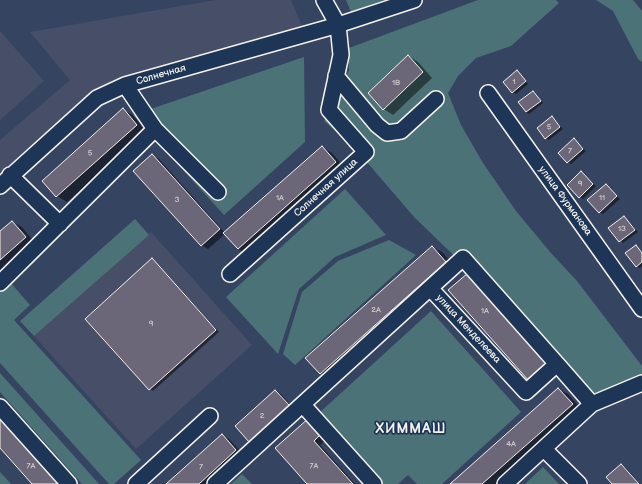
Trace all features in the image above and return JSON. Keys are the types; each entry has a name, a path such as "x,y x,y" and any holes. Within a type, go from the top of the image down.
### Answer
{"street":[{"name":"Солнечная улица","path":"230,274 366,152 329,110 341,55 338,25 324,0"},
{"name":"Солнечная","path":"60,224 5,180 97,98 125,85 338,25 414,0"},
{"path":"336,76 378,125 387,133 401,131 436,99"},
{"path":"125,85 155,129 218,192"},
{"name":"улица Фурманова","path":"488,93 642,310"},
{"path":"0,283 155,129"},
{"path":"430,288 462,258 592,404"},
{"name":"улица Менделеева","path":"215,484 430,288 526,392 557,364"},
{"path":"505,484 592,404 642,383"},
{"path":"303,405 374,484"},
{"path":"0,407 69,484"},
{"path":"136,484 210,416"},
{"path":"544,449 579,484"}],"shaded area":[{"path":"215,0 291,0 304,31 102,93 0,185 0,140 70,80 30,32"},
{"path":"0,31 44,81 0,120"},
{"path":"151,232 252,345 136,449 34,336"}],"green space":[{"path":"346,0 384,0 351,12"},
{"path":"478,0 556,0 559,3 511,46 476,58 458,76 448,93 461,125 483,163 516,211 551,253 577,281 642,366 642,386 591,405 470,271 415,218 353,146 324,121 349,70 349,48"},
{"path":"596,0 633,0 642,11 642,62 638,59 613,11"},
{"path":"304,57 305,142 224,215 133,115"},
{"path":"345,189 386,235 335,257 299,289 278,354 226,297"},
{"path":"135,219 149,235 34,336 20,321"},
{"path":"389,240 416,255 295,365 283,354 302,292 338,261"},
{"path":"10,282 30,305 14,320 141,460 114,484 109,484 0,363 0,292"},
{"path":"431,311 521,412 442,484 417,484 408,475 398,484 381,484 318,414"},
{"path":"0,373 99,484 82,484 0,392"},
{"path":"543,467 559,484 525,484"},
{"path":"0,472 11,484 0,484"},
{"path":"242,474 252,484 231,484"}],"building":[{"path":"408,55 423,72 383,110 368,93"},
{"path":"517,70 526,81 512,93 503,82"},
{"path":"533,91 541,101 526,112 518,102"},
{"path":"123,108 137,125 56,197 42,181"},
{"path":"552,116 560,127 545,139 537,128"},
{"path":"574,138 583,149 567,163 558,153"},
{"path":"322,146 336,162 238,249 223,233"},
{"path":"152,154 220,229 201,246 133,171"},
{"path":"581,171 593,184 579,198 567,185"},
{"path":"606,184 617,196 599,213 587,200"},
{"path":"624,216 635,230 619,242 608,228"},
{"path":"12,221 26,237 0,260 0,231"},
{"path":"636,245 642,253 642,262 636,267 625,253"},
{"path":"432,246 446,262 320,374 305,358"},
{"path":"152,258 216,330 149,390 85,319"},
{"path":"468,273 549,363 529,381 448,290"},
{"path":"558,388 573,404 482,484 450,484"},
{"path":"275,390 290,406 249,442 235,426"},
{"path":"0,415 62,484 32,484 0,448"},
{"path":"309,418 322,433 314,441 353,484 307,484 275,448"},
{"path":"222,434 236,450 199,484 166,484"},
{"path":"621,464 639,484 612,484 606,477"}],"district":[{"name":"ХИММАШ","path":"411,429"}]}
